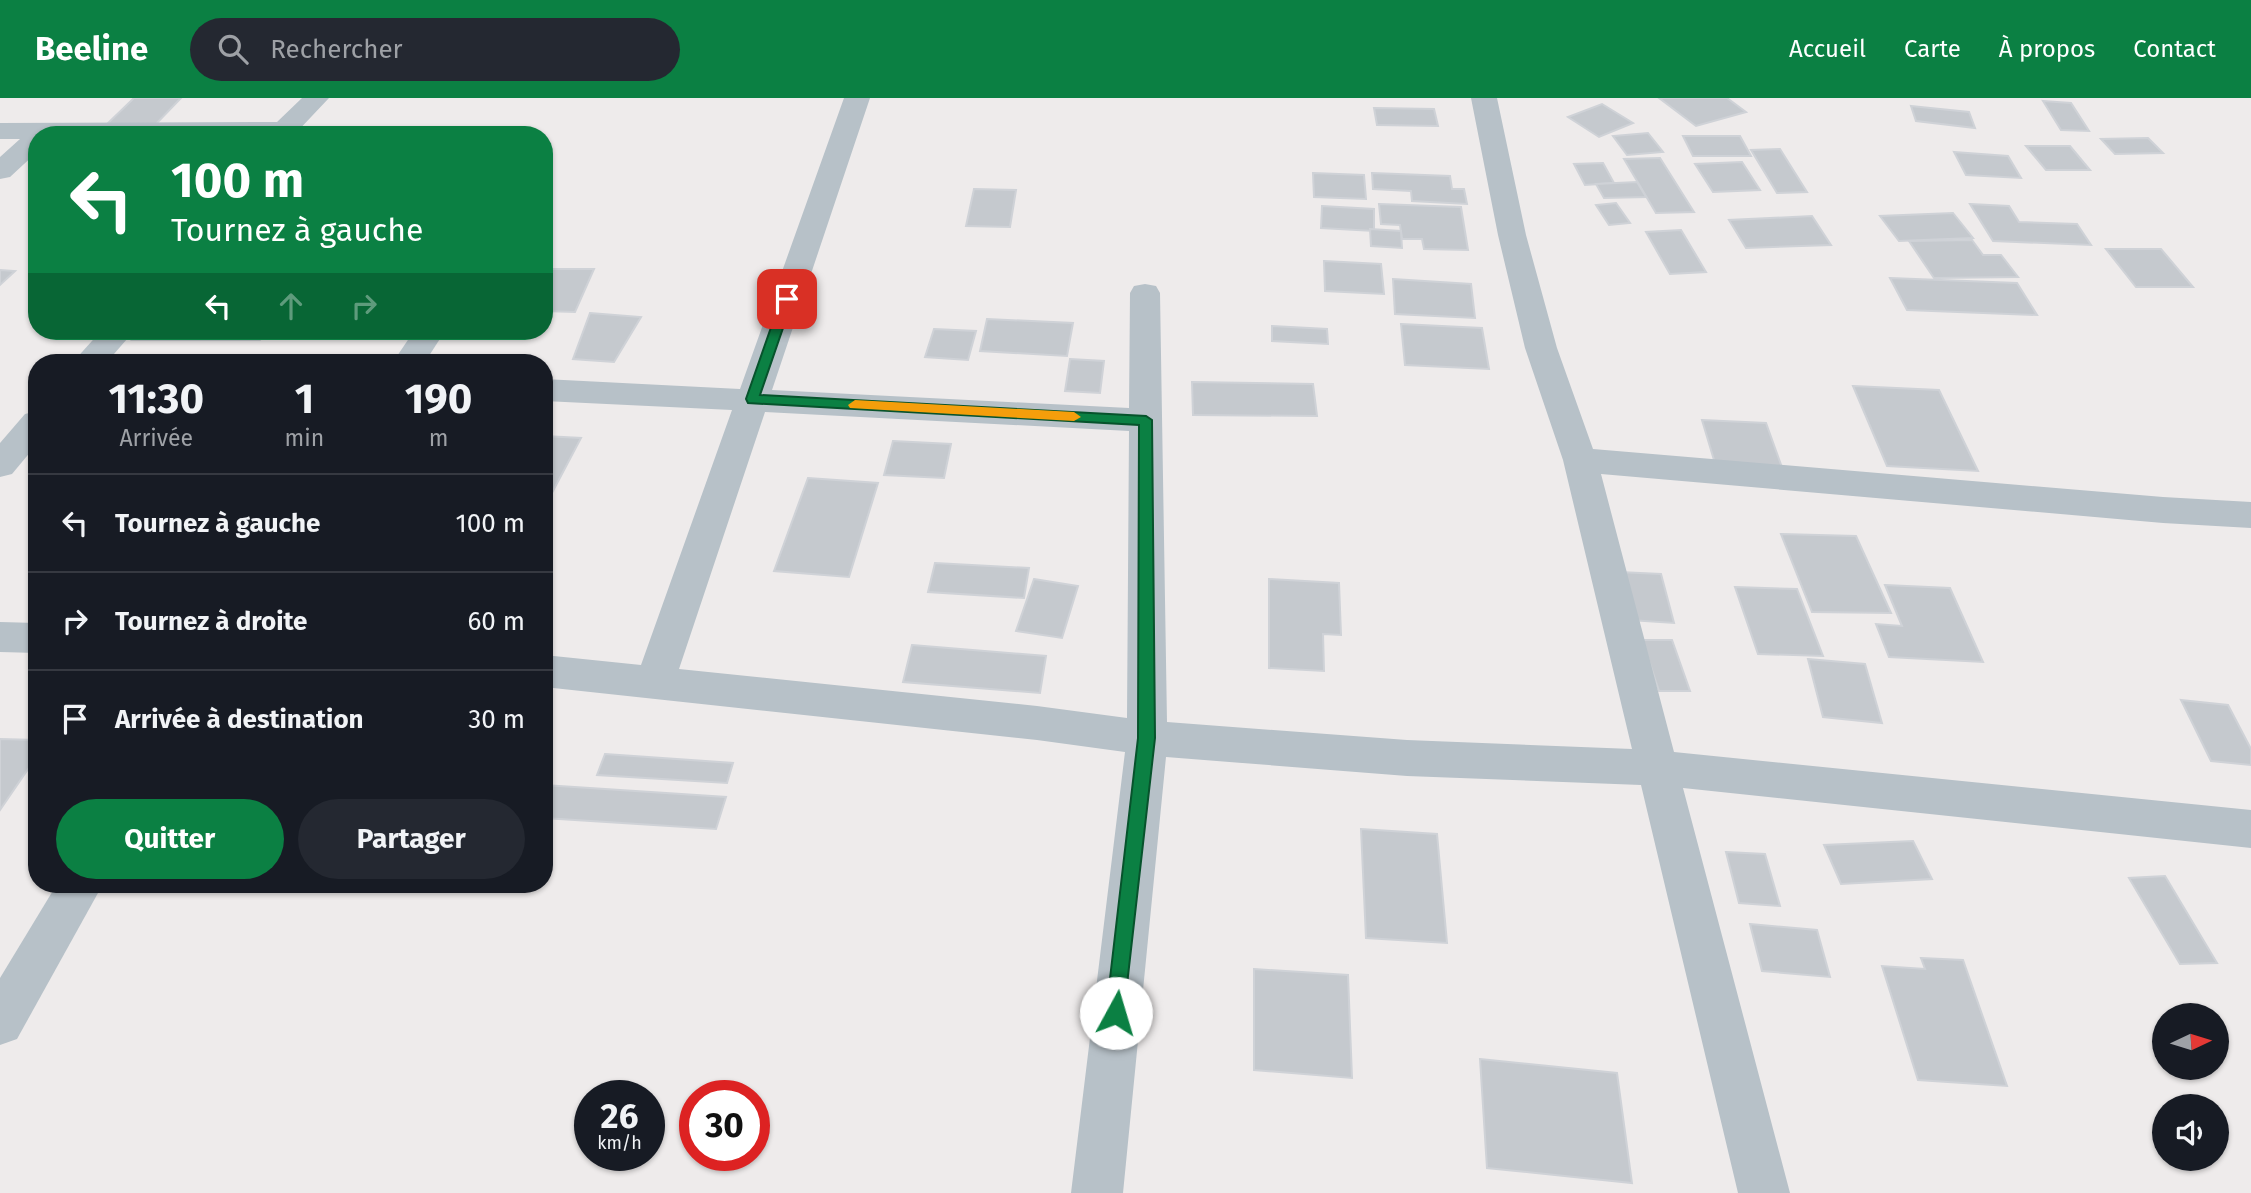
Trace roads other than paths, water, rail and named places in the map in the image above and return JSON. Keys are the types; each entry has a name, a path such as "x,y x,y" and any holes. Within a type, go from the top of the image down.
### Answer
{"street":[{"path":"286,126 316,98"},
{"path":"654,681 857,98"},
{"path":"1484,98 1512,235 1541,348 1580,460 1764,1193"},
{"path":"0,131 28,133"},
{"path":"0,171 28,145"},
{"path":"1097,1193 1147,738 1145,293"},
{"path":"96,354 110,340"},
{"path":"553,390 1146,420"},
{"path":"0,464 28,432"},
{"path":"1580,460 2163,510 2251,515"},
{"path":"0,638 28,638"},
{"path":"553,672 1037,723 1147,738 1407,758 1659,768 2251,829"},
{"path":"0,1022 76,893"}]}
